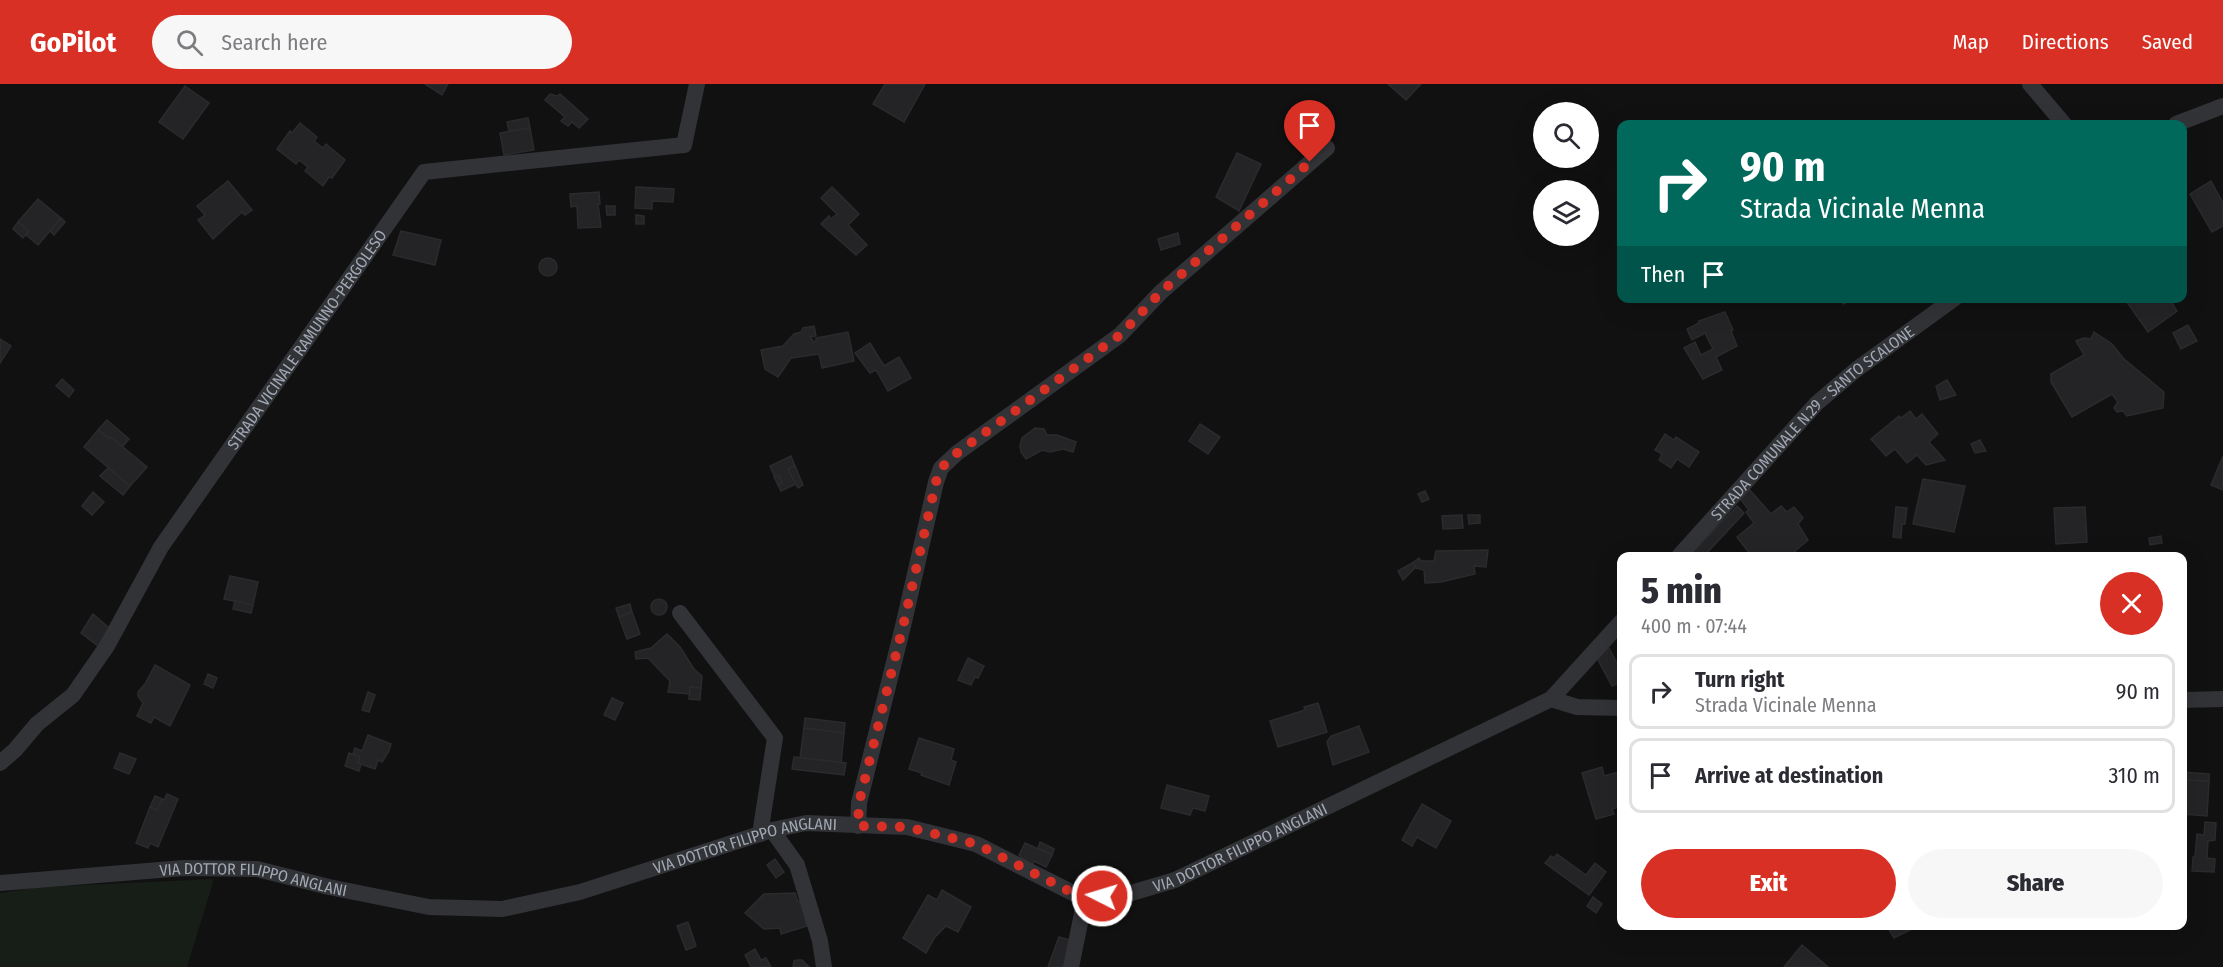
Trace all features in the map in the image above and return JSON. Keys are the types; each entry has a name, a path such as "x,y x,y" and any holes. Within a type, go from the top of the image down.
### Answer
{"street":[{"name":"STRADA VICINALE RAMUNNO-PERGOLESO","path":"0,763 15,750 37,724 73,695 107,646 161,547 423,172 684,145 697,84"},
{"path":"2030,84 2061,120"},
{"path":"2186,120 2223,106"},
{"path":"858,826 859,803 941,468 957,453 1120,335 1169,285 1327,148"},
{"name":"STRADA COMUNALE N.29 - SANTO SCALONE","path":"1683,552 1817,403 1857,369 1948,303"},
{"path":"680,613 775,738 766,832 796,865 820,941 824,967"},
{"path":"1617,626 1551,699 1577,707 1617,708"},
{"name":"VIA DOTTOR FILIPPO ANGLANI","path":"0,883 184,868 256,869 329,888 429,907 502,909 580,892 766,832 806,823 906,827 976,844 1073,893 1118,897 1176,880 1551,699"},
{"path":"2187,700 2223,699"},
{"path":"1071,967 1086,894"}],"shaded area":[{"path":"214,879 187,967 0,967 0,893 40,887"}],"building":[{"path":"425,84 448,84 442,95"},
{"path":"885,84 925,84 904,122 873,104"},
{"path":"1388,84 1421,84 1406,100"},
{"path":"185,86 209,103 183,139 159,122"},
{"path":"550,94 557,96 560,94 588,119 579,128 572,122 568,126 561,121 565,117 545,100"},
{"path":"528,118 530,128 509,131 507,122"},
{"path":"300,123 317,137 314,141 323,148 326,144 345,160 323,186 305,171 308,167 299,160 296,164 277,149 290,131 292,133"},
{"path":"530,128 534,150 504,155 500,133"},
{"path":"1237,153 1261,164 1239,211 1216,197"},
{"path":"228,181 252,210 245,215 242,212 213,239 198,220 205,215 197,206"},
{"path":"2211,181 2223,203 2223,226 2212,232 2190,194"},
{"path":"636,187 674,189 673,202 652,201 652,209 635,208"},
{"path":"832,187 859,214 848,225 867,245 856,255 821,224 829,216 831,219 837,214 821,198"},
{"path":"599,192 601,227 578,228 577,206 571,207 570,194"},
{"path":"38,199 61,218 38,245 26,235 29,231 18,222"},
{"path":"606,206 615,206 615,215 607,215"},
{"path":"636,215 644,216 644,224 636,224"},
{"path":"61,218 65,222 54,235 50,231"},
{"path":"18,222 29,231 23,238 13,229"},
{"path":"401,231 441,240 435,265 393,255"},
{"path":"1178,233 1180,244 1161,250 1158,239"},
{"path":"544,258 552,258 557,263 555,274 544,276 539,271 539,263"},
{"path":"2128,303 2172,303 2177,311 2148,332"},
{"path":"1725,312 1737,346 1716,357 1722,370 1703,379 1684,348 1695,342 1701,355 1713,349 1705,333 1692,340 1687,329 1699,321"},
{"path":"2188,325 2197,341 2181,349 2173,333"},
{"path":"814,326 816,336 810,337 814,342 816,338 848,332 854,361 822,368 819,354 791,358 778,377 765,369 761,350 783,346 803,328"},
{"path":"2094,332 2112,344 2124,359 2164,392 2163,408 2127,416 2123,411 2117,412 2114,408 2118,402 2112,394 2072,417 2051,382 2051,374 2084,355 2076,341 2084,338 2091,339"},
{"path":"0,339 11,346 0,363"},
{"path":"870,343 884,366 899,357 911,378 888,391 876,370 870,373 855,353"},
{"path":"62,379 74,390 69,397 56,386"},
{"path":"1947,380 1956,395 1940,400 1936,386"},
{"path":"1910,411 1916,419 1922,414 1938,434 1929,442 1945,460 1926,465 1917,455 1907,463 1895,449 1886,456 1871,439 1899,416 1901,418"},
{"path":"107,420 129,439 122,447 98,430"},
{"path":"1200,424 1220,437 1208,454 1189,441"},
{"path":"1035,428 1044,429 1047,435 1057,435 1076,442 1073,452 1063,449 1050,452 1042,450 1026,459 1021,452 1022,438"},
{"path":"98,430 109,439 111,437 147,467 130,486 84,447"},
{"path":"1665,434 1674,440 1676,437 1699,452 1689,467 1677,459 1671,468 1659,460 1662,454 1655,450"},
{"path":"1980,440 1986,451 1975,453 1971,444"},
{"path":"791,456 795,466 788,469 796,484 781,491 778,485 782,483 779,475 775,477 770,466"},
{"path":"2223,456 2223,490 2211,485"},
{"path":"795,466 803,485 798,488 788,469"},
{"path":"108,468 130,486 123,495 100,476"},
{"path":"779,475 782,483 778,485 774,477"},
{"path":"1923,479 1965,486 1954,532 1913,524"},
{"path":"1749,489 1771,514 1781,506 1787,512 1794,507 1803,518 1798,524 1808,540 1796,552 1749,552 1737,537 1754,523 1746,512 1749,510 1741,500"},
{"path":"1425,491 1429,499 1422,502 1418,494"},
{"path":"93,492 104,502 92,515 82,506"},
{"path":"1737,506 1744,513 1708,552 1693,552"},
{"path":"1896,507 1907,508 1901,538 1893,537"},
{"path":"2085,507 2087,542 2056,544 2054,508"},
{"path":"1462,515 1463,528 1443,529 1442,516"},
{"path":"1468,515 1480,515 1480,523 1469,524"},
{"path":"2161,536 2162,543 2150,545 2149,538"},
{"path":"1488,550 1486,567 1474,566 1475,574 1441,582 1425,583 1424,570 1415,568 1414,562 1419,558 1421,561 1434,561 1436,551"},
{"path":"1414,562 1415,568 1403,580 1398,571"},
{"path":"230,576 258,582 253,605 224,599"},
{"path":"659,599 667,607 659,615 651,607"},
{"path":"235,601 253,605 251,613 233,609"},
{"path":"630,604 632,612 619,617 616,608"},
{"path":"632,612 640,634 627,639 619,617"},
{"path":"93,614 109,628 98,646 81,633"},
{"path":"667,634 702,676 701,688 690,687 689,694 668,692 670,681 648,658 636,659 635,652 651,648"},
{"path":"1608,646 1617,663 1617,684 1612,686 1597,658"},
{"path":"968,658 984,666 978,678 975,677 971,685 958,680"},
{"path":"155,665 190,685 170,726 154,717 151,723 137,716 143,703 138,692"},
{"path":"208,674 217,678 213,688 204,684"},
{"path":"690,687 701,688 700,700 689,699"},
{"path":"368,692 375,695 369,712 362,710"},
{"path":"612,698 623,703 615,720 604,715"},
{"path":"1318,703 1327,732 1278,747 1270,721 1305,710 1304,707"},
{"path":"805,718 845,723 844,733 804,728"},
{"path":"1359,726 1369,752 1333,765 1327,742 1331,736"},
{"path":"804,728 844,733 841,763 800,758"},
{"path":"368,735 391,744 382,762 378,760 375,769 358,763 360,757 353,754 355,748 362,751"},
{"path":"919,738 954,749 951,760 956,762 949,785 909,769"},
{"path":"120,753 136,759 129,774 114,768"},
{"path":"349,753 360,757 359,771 345,766"},
{"path":"794,757 846,763 844,775 792,769"},
{"path":"1602,767 1604,776 1617,772 1617,808 1612,809 1614,814 1596,819 1582,773"},
{"path":"2187,772 2209,774 2209,781 2187,780"},
{"path":"2187,780 2209,781 2207,816 2187,814"},
{"path":"1167,785 1209,796 1205,811 1193,808 1190,815 1161,808"},
{"path":"167,794 178,799 158,847 150,843 148,848 136,843 150,807 157,810"},
{"path":"155,796 162,799 157,810 150,807"},
{"path":"1422,804 1451,821 1436,848 1417,837 1412,846 1402,840"},
{"path":"2205,822 2216,823 2215,840 2208,841 2207,858 2215,859 2214,872 2192,871 2197,834 2204,835"},
{"path":"1040,842 1054,849 1052,855 1038,848"},
{"path":"1025,843 1052,855 1046,867 1034,861 1032,866 1019,855"},
{"path":"1557,854 1586,875 1595,863 1606,872 1589,895 1545,863 1551,856 1554,858"},
{"path":"775,859 784,872 776,878 767,865"},
{"path":"942,890 971,907 958,932 946,926 935,937 926,953 903,938 928,895 937,900"},
{"path":"795,893 798,902 800,901 807,926 781,934 780,928 764,929 745,913 764,894"},
{"path":"1593,897 1602,904 1596,913 1587,906"},
{"path":"688,922 696,946 686,950 677,926"},
{"path":"1889,930 1910,930 1894,938"},
{"path":"1059,937 1070,940 1068,967 1048,967"},
{"path":"1802,945 1828,967 1784,967"},
{"path":"755,949 761,960 766,958 771,967 751,967 745,955"},
{"path":"802,960 809,967 793,967 794,961"}],"route":[{"path":"1102,896 1073,893 976,844 906,827 858,826 859,803 936,482 941,468 957,453 1120,335 1161,292 1310,162"}]}
